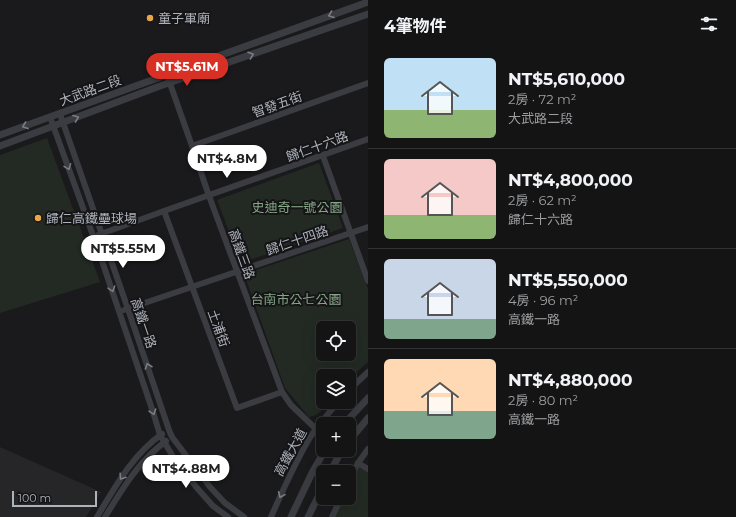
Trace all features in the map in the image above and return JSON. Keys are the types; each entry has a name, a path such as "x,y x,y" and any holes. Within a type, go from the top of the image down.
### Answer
{"street":[{"name":"大武路二段","path":"0,135 167,74 368,4"},
{"name":"大武路二段","path":"0,146 170,83 368,14"},
{"name":"高鐵三路","path":"167,74 209,196 282,392 291,405 316,429"},
{"name":"智發五街","path":"192,146 368,83"},
{"name":"高鐵一路","path":"60,114 172,437 210,487 225,503 244,517"},
{"name":"高鐵一路","path":"50,117 80,196 93,237 100,252 160,435 175,460 197,488 213,506 228,517"},
{"name":"歸仁十六路","path":"93,237 368,139"},
{"path":"323,156 368,281"},
{"name":"土浦街","path":"164,211 237,408 282,392"},
{"name":"歸仁十四路","path":"119,311 368,227"},
{"path":"356,383 368,372"},
{"path":"350,417 368,398"},
{"name":"高鐵大道","path":"326,417 332,409"},
{"path":"356,433 368,418"},
{"name":"高鐵大道","path":"271,517 294,466 316,429"},
{"path":"97,517 128,468 160,435 169,430"},
{"path":"104,517 134,472 152,452 172,437"},
{"path":"356,467 368,448"},
{"path":"291,517 321,457"},
{"path":"358,463 368,469"},
{"path":"308,517 316,501"},
{"path":"332,517 338,505"}],"shaded area":[{"path":"0,447 101,492 86,517 0,517"}],"green space":[{"name":"歸仁高鐵壘球場","path":"47,138 100,282 0,313 0,155"},
{"name":"史迪奇一號公園","path":"319,163 343,228 241,263 217,200"},
{"name":"台南市公七公園","path":"349,239 368,289 368,362 356,373 356,369 316,369 316,409 322,409 315,415 309,417 285,388 244,274"},
{"path":"359,464 368,469 368,517 332,517 338,505 356,505 356,470"}],"place":[{"name":"童子軍廟","path":"150,18"},
{"name":"歸仁高鐵壘球場","path":"38,218"}]}
